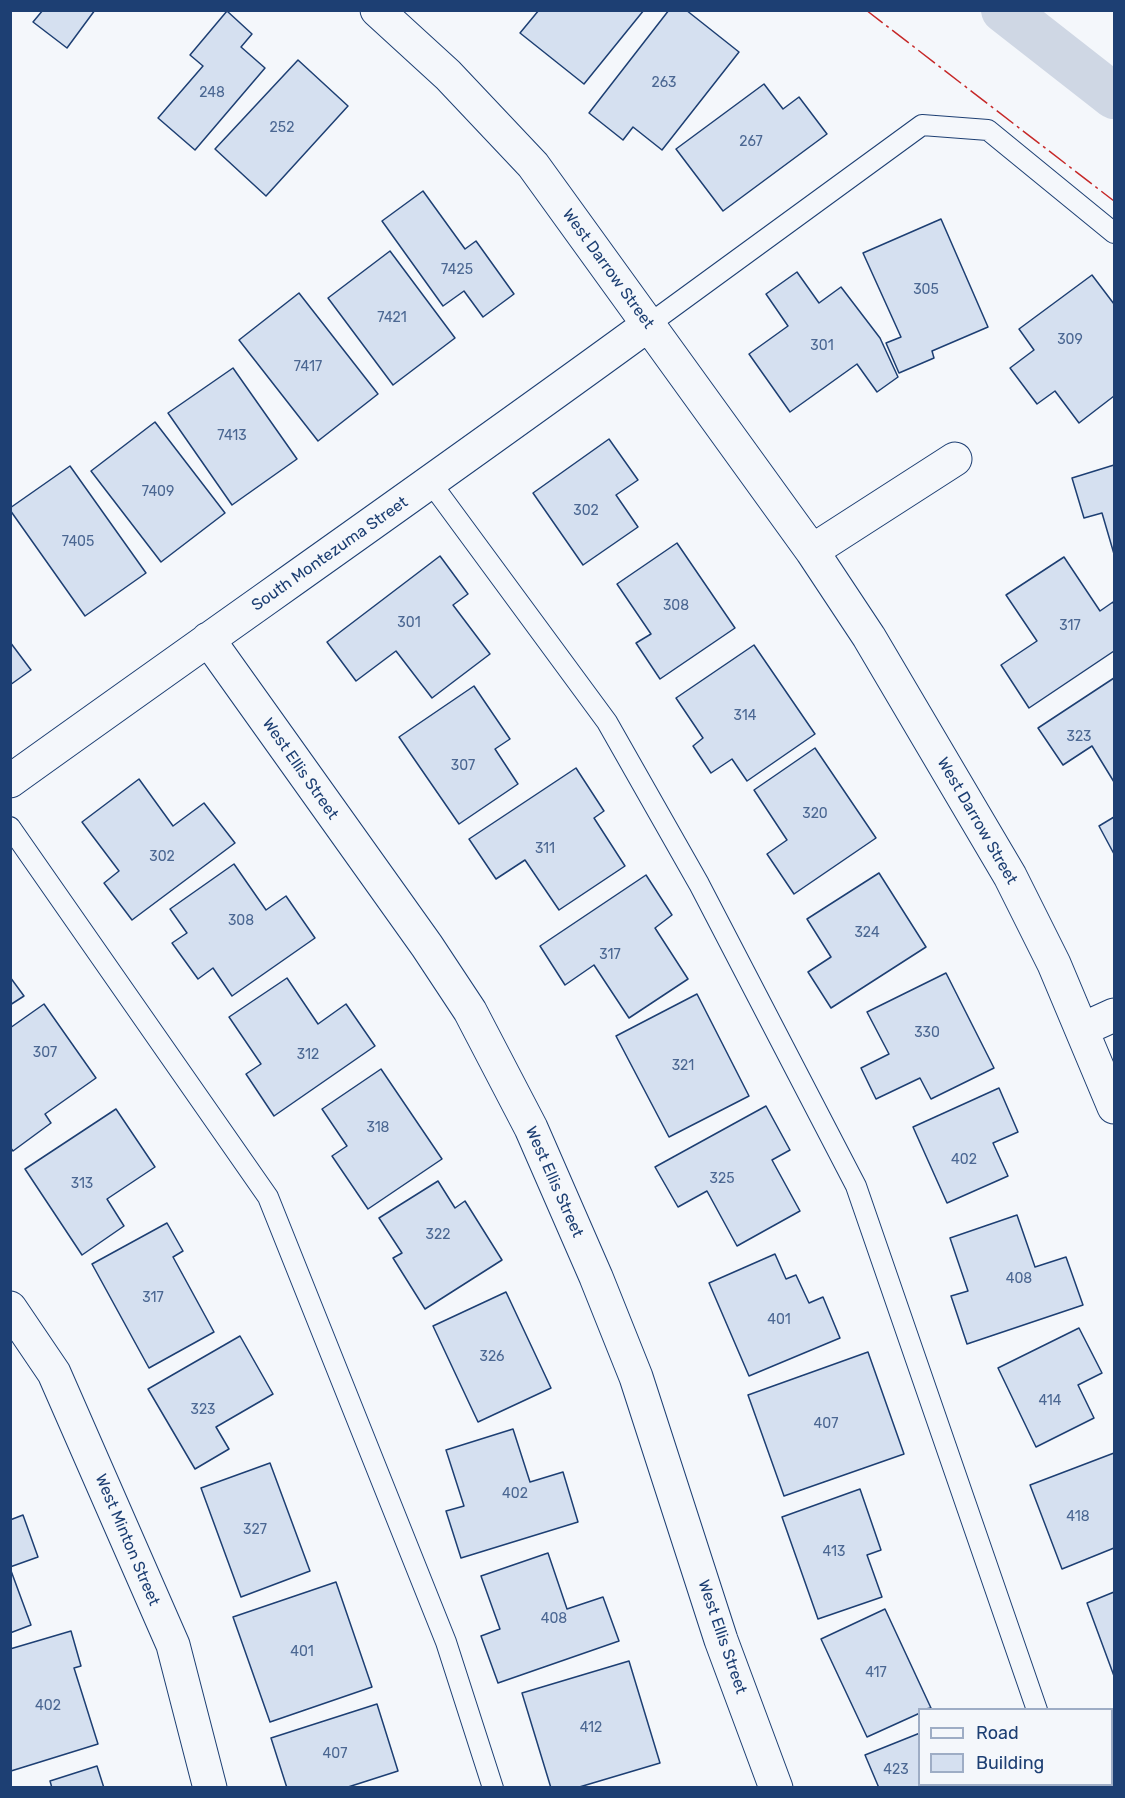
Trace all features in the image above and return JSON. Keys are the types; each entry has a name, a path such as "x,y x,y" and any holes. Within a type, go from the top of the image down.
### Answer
{"street":[{"name":"West Darrow Street","path":"377,10 448,75 533,165 812,551 869,637 1010,876 1054,963 1114,1107"},
{"name":"South Montezuma Street","path":"10,781 431,483 648,325"},
{"path":"812,551 955,459"},
{"name":"West Ellis Street","path":"208,639 433,955 470,1011 531,1128 597,1277 636,1377 721,1640 776,1788"},
{"path":"1083,1029 1114,1015"},
{"name":"West Minton Street","path":"10,1308 54,1373 173,1645 210,1788"}],"lane":[{"path":"648,325 922,125 988,130 1114,233"},
{"path":"431,483 607,722 699,884 856,1186 1036,1708"},
{"path":"10,827 268,1197 446,1642 493,1788"}],"building":[{"path":"43,10 95,10 67,48 33,22"},
{"path":"539,10 644,10 584,84 520,33"},
{"path":"669,10 686,10 739,52 662,150 633,127 623,140 589,113"},
{"path":"227,11 252,34 241,47 265,68 195,150 158,118 203,66 190,55"},
{"path":"298,60 348,106 266,196 215,149"},
{"path":"764,84 783,109 799,97 827,134 723,211 676,149"},
{"path":"423,191 465,249 476,241 514,294 483,317 464,291 443,306 382,221"},
{"path":"941,219 988,327 932,351 934,358 899,373 886,343 901,337 863,253"},
{"path":"390,251 455,338 393,385 328,298"},
{"path":"797,272 819,303 841,287 880,338 898,377 877,392 857,364 790,412 749,354 788,326 766,294"},
{"path":"1092,275 1114,304 1114,396 1079,423 1055,391 1037,404 1010,368 1034,350 1019,329"},
{"path":"299,293 378,394 318,441 239,340"},
{"path":"233,368 297,459 232,505 168,413"},
{"path":"155,422 225,513 161,562 91,471"},
{"path":"609,439 638,480 616,495 638,527 583,565 533,493"},
{"path":"1114,465 1114,554 1102,513 1084,518 1072,478"},
{"path":"70,466 146,573 85,616 10,510"},
{"path":"677,543 735,628 660,679 636,643 651,634 617,584"},
{"path":"440,556 468,594 453,605 490,654 432,698 396,651 356,681 327,642"},
{"path":"1064,557 1100,611 1113,602 1114,651 1029,708 1001,665 1037,641 1006,595"},
{"path":"10,642 31,670 10,685"},
{"path":"754,645 815,734 747,781 732,759 711,773 693,746 703,738 676,698"},
{"path":"1114,678 1114,782 1092,746 1063,765 1038,728"},
{"path":"474,686 510,739 495,749 518,784 459,824 399,737"},
{"path":"815,748 876,838 794,894 767,854 787,840 754,790"},
{"path":"576,768 604,811 594,818 625,866 559,910 525,860 496,879 469,839"},
{"path":"139,779 173,826 204,803 235,843 132,920 104,883 119,871 82,822"},
{"path":"1114,817 1114,854 1099,826"},
{"path":"234,864 266,910 286,896 315,938 232,996 213,968 198,979 172,943 187,933 170,909"},
{"path":"879,873 926,947 831,1008 808,972 831,957 807,919"},
{"path":"646,875 672,915 655,928 688,979 629,1018 594,965 565,985 540,946"},
{"path":"946,973 994,1068 931,1099 920,1078 876,1099 861,1068 889,1054 867,1012"},
{"path":"10,977 24,996 10,1005"},
{"path":"287,978 318,1024 346,1004 375,1046 274,1116 246,1074 261,1064 229,1017"},
{"path":"697,994 749,1096 669,1137 616,1036"},
{"path":"44,1004 96,1078 45,1114 51,1123 13,1151 10,1147 10,1028"},
{"path":"381,1069 442,1159 368,1209 332,1156 347,1146 322,1109"},
{"path":"999,1088 1018,1132 993,1143 1008,1176 947,1203 913,1127"},
{"path":"766,1106 790,1150 772,1160 800,1211 737,1246 707,1191 678,1207 655,1167"},
{"path":"116,1109 155,1167 107,1199 124,1226 82,1255 25,1169"},
{"path":"438,1181 455,1208 465,1201 502,1260 425,1309 393,1258 402,1253 379,1218"},
{"path":"1017,1215 1035,1267 1066,1257 1083,1305 967,1344 951,1296 968,1291 950,1238"},
{"path":"167,1223 183,1251 173,1257 214,1332 149,1368 92,1264"},
{"path":"775,1254 786,1279 796,1275 809,1303 823,1297 840,1338 749,1376 709,1283"},
{"path":"506,1292 551,1388 478,1422 433,1326"},
{"path":"1079,1328 1102,1373 1078,1385 1094,1418 1036,1447 998,1368"},
{"path":"240,1336 273,1394 216,1427 229,1449 195,1469 148,1389"},
{"path":"868,1352 904,1454 784,1496 748,1395"},
{"path":"513,1429 530,1482 563,1472 578,1522 461,1558 446,1511 464,1506 446,1450"},
{"path":"1114,1453 1114,1548 1062,1569 1030,1485"},
{"path":"270,1463 310,1571 241,1597 201,1488"},
{"path":"860,1489 881,1550 867,1555 882,1597 818,1619 782,1517"},
{"path":"23,1515 38,1557 10,1567 10,1520"},
{"path":"548,1553 567,1609 603,1597 619,1641 498,1683 481,1636 500,1629 481,1576"},
{"path":"10,1568 31,1625 10,1633"},
{"path":"336,1582 372,1687 270,1722 233,1617"},
{"path":"1114,1592 1114,1676 1087,1603"},
{"path":"885,1609 931,1708 918,1708 918,1714 867,1737 821,1639"},
{"path":"71,1631 81,1666 74,1668 98,1744 11,1771 10,1649"},
{"path":"629,1661 660,1763 576,1788 551,1788 522,1693"},
{"path":"377,1704 398,1771 345,1788 287,1788 271,1738"},
{"path":"918,1734 918,1786 992,1786 992,1788 879,1788 865,1755"},
{"path":"97,1766 104,1788 52,1788 50,1781"}],"waterway":[{"path":"1004,10 1114,96"}],"power":[{"path":"866,10 1114,201"}]}
